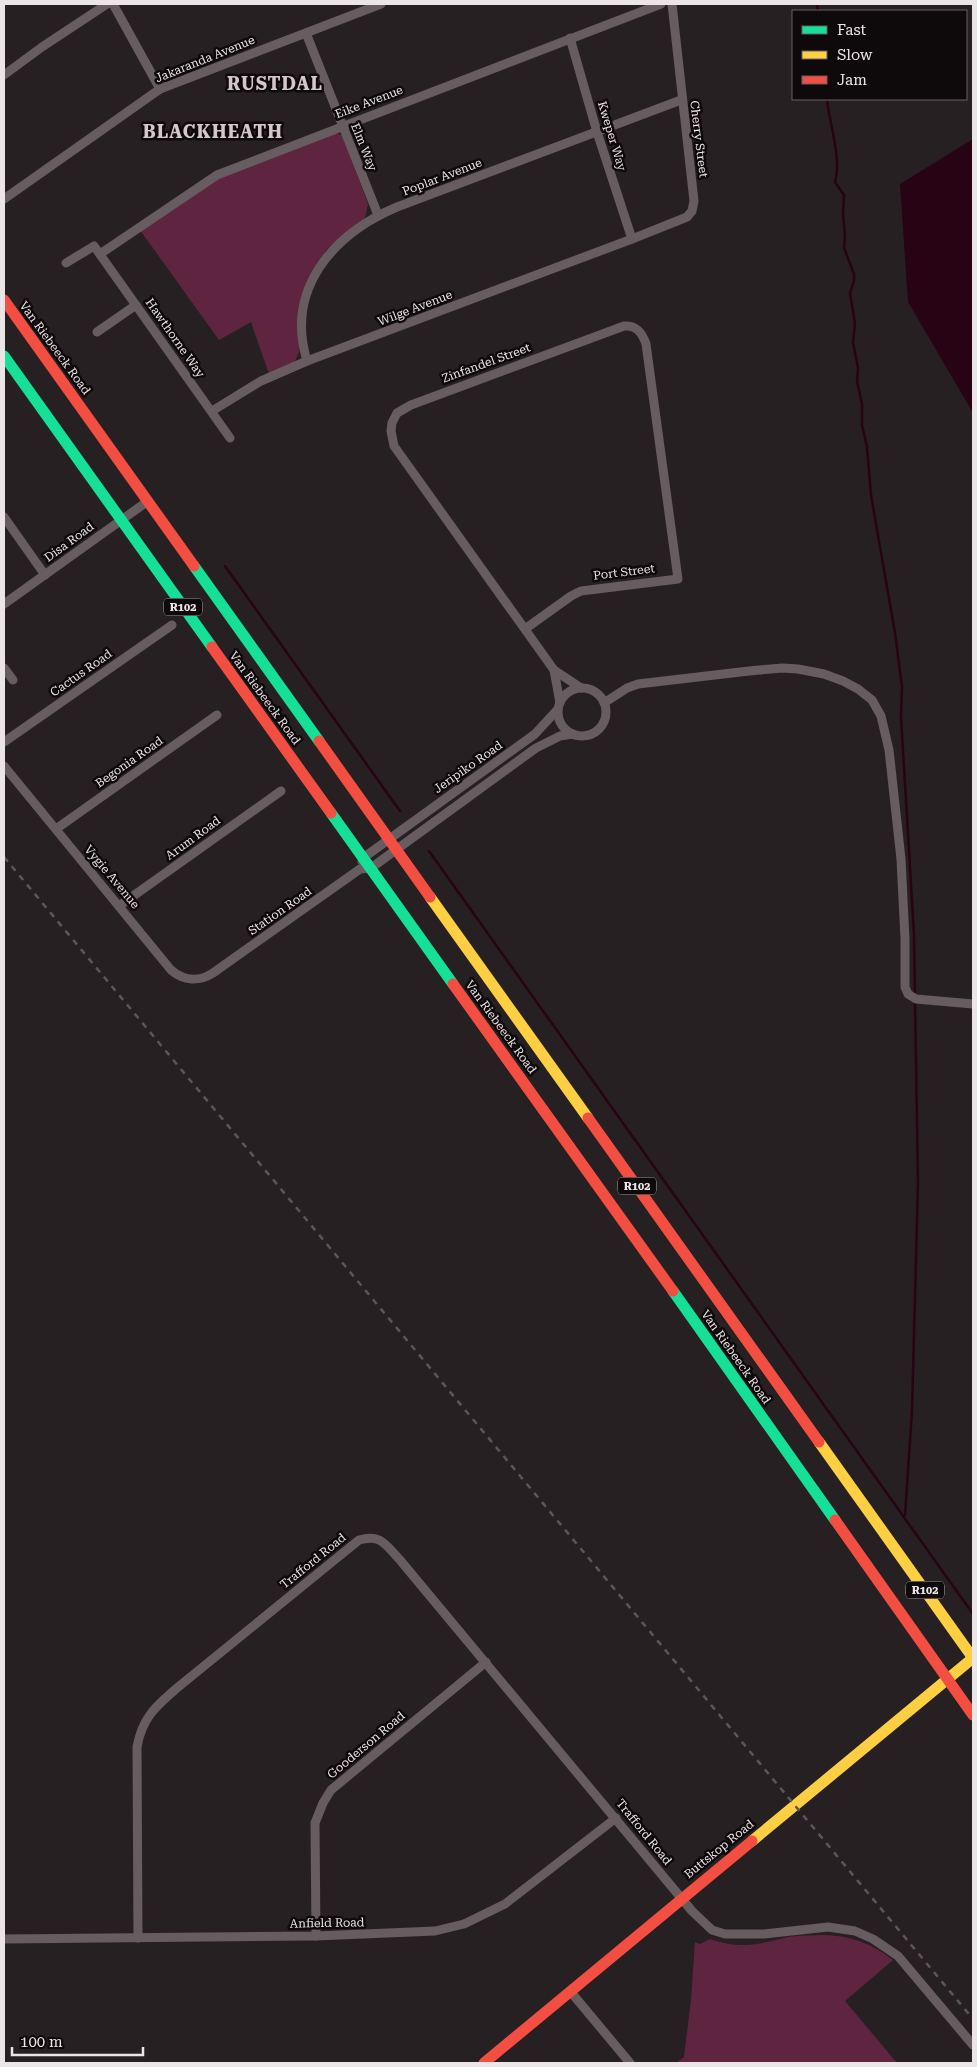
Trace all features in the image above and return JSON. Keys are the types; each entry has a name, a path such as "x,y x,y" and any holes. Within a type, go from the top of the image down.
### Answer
{"main road":[{"name":"Van Riebeeck Road","path":"4,300 973,1658"},
{"name":"Van Riebeeck Road","path":"4,356 363,858 365,869 838,1522 973,1715"},
{"name":"Buttskop Road","path":"484,2063 946,1678 973,1658"}],"street":[{"path":"4,75 107,4"},
{"path":"113,4 160,89"},
{"name":"Jakaranda Avenue","path":"4,200 160,89 381,4"},
{"name":"Eike Avenue","path":"100,254 212,177 661,4"},
{"name":"Cherry Street","path":"632,239 687,217 694,206 672,4"},
{"name":"Elm Way","path":"306,33 378,215"},
{"name":"Kweper Way","path":"570,38 597,132 632,239"},
{"name":"Poplar Avenue","path":"307,361 301,332 302,314 313,277 321,263 340,242 378,215 681,100"},
{"name":"Wilge Avenue","path":"212,411 261,381 307,361 632,239"},
{"path":"66,263 93,246 100,254"},
{"name":"Hawthorne Way","path":"100,254 230,438"},
{"path":"97,332 136,305"},
{"name":"Zinfandel Street","path":"581,688 554,670 394,446 391,431 392,423 397,413 411,405 624,326 635,327 643,335 646,344 678,579"},
{"name":"Disa Road","path":"4,604 148,501"},
{"path":"4,517 45,575"},
{"name":"Port Street","path":"525,629 581,591 678,579"},
{"name":"Cactus Road","path":"4,742 172,625"},
{"path":"4,668 13,680"},
{"path":"604,703 626,688 638,684 782,668 824,674 858,689 872,700 881,716 889,750 901,859 905,987 908,994 916,999 973,1004"},
{"name":"Zinfandel Street","path":"554,670 559,706"},
{"path":"581,688 595,692 604,703 606,715 597,730 587,735 573,734 561,724 559,706 568,692 581,688"},
{"name":"Jeripiko Road","path":"363,858 535,734 559,706"},
{"name":"Begonia Road","path":"56,829 217,715"},
{"name":"Jeripiko Road","path":"365,869 396,850 536,748 560,736 573,734"},
{"name":"Vygie Avenue","path":"4,766 175,973 185,978 196,979 213,973"},
{"name":"Arum Road","path":"119,906 281,790"},
{"name":"Station Road","path":"213,973 365,869"},
{"name":"Trafford Road","path":"138,1938 137,1747 142,1729 153,1709 359,1540 367,1538 380,1539 486,1662 707,1926 712,1930 725,1934 744,1935 836,1928 855,1931 873,1938 898,1956 973,2045"},
{"name":"Gooderson Road","path":"316,1936 315,1823 323,1803 331,1790 486,1662"},
{"name":"Anfield Road","path":"4,1939 316,1936 435,1931 464,1924 504,1904 616,1818"},
{"path":"570,1991 630,2063"}],"shaded area":[{"path":"336,133 342,135 368,204 365,218 327,249 309,279 301,302 298,325 299,352 295,361 293,364 269,374 251,322 219,340 140,230 215,180"},
{"path":"973,139 973,413 908,302 900,184"},
{"path":"793,1936 840,1936 868,1944 893,1960 845,2001 897,2063 676,2063 684,2057 691,2000 695,1942 700,1944 710,1939 730,1944 747,1945"}],"waterway":[{"path":"817,4 818,10"},
{"path":"827,100 837,162 835,182 844,195 844,248 854,274 850,293 855,324 853,342 858,368 857,381 862,404 862,425 867,447 871,495 895,633 902,687 901,717 914,934 915,995"},
{"path":"225,566 400,811"},
{"path":"429,851 973,1614"},
{"path":"905,1515 912,1411 918,1182 915,1003"}],"railway":[{"path":"4,857 973,2019"}],"traffic: fast":[{"path":"4,356 212,647"},
{"path":"194,566 319,741"},
{"path":"331,813 453,984"},
{"path":"673,1291 835,1520"}],"traffic: slow":[{"path":"430,897 588,1118"},
{"path":"819,1442 973,1658"},
{"path":"752,1841 973,1658"}],"traffic: jam":[{"path":"4,300 194,566"},
{"path":"212,647 331,813"},
{"path":"319,741 430,897"},
{"path":"453,984 673,1291"},
{"path":"588,1118 819,1442"},
{"path":"835,1520 973,1715"},
{"path":"484,2063 752,1841"}],"district":[{"name":"RUSTDAL","path":"275,84"},
{"name":"BLACKHEATH","path":"213,132"}]}
